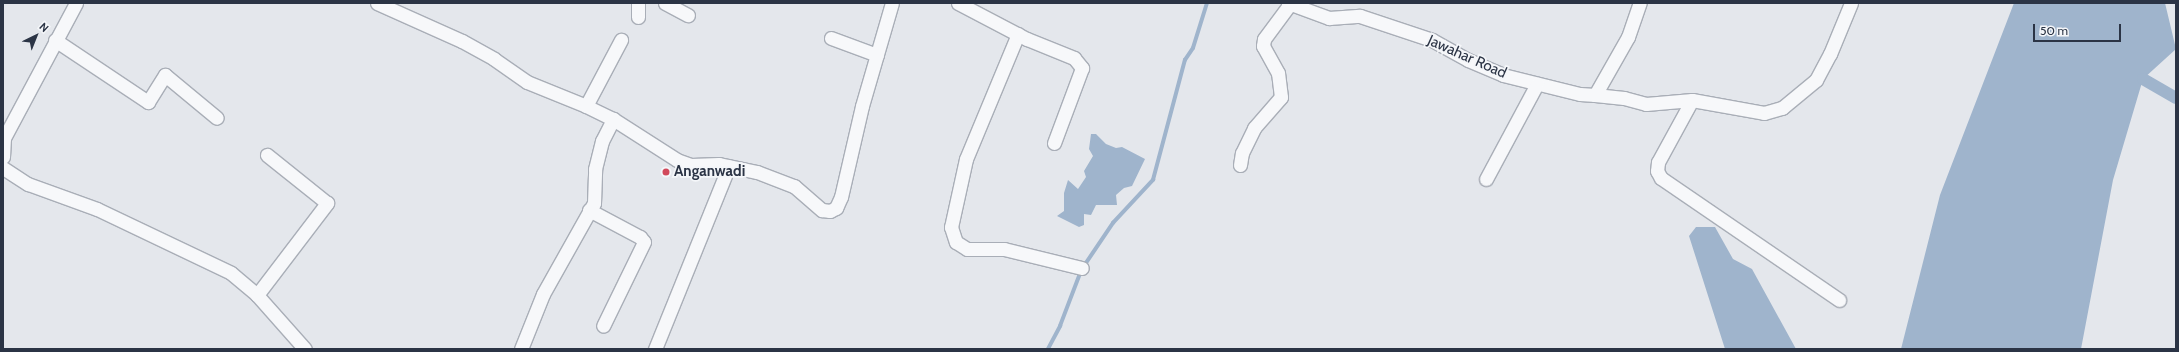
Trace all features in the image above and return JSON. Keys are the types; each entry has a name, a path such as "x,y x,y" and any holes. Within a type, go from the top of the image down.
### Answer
{"street":[{"path":"3,157 3,138 76,3"},
{"path":"377,3 462,41 494,59 527,82 586,106 613,119 676,160 691,165 729,166 757,172 794,186 822,210 830,211 836,208 841,197 862,106 892,3"},
{"path":"638,3 638,17"},
{"path":"666,3 688,15"},
{"path":"958,3 1018,34 1074,58 1082,68 1054,143"},
{"path":"1240,166 1242,153 1254,128 1281,97 1278,73 1263,46 1264,39 1289,3"},
{"name":"Jawahar Road","path":"1289,3 1329,18 1360,16 1432,40 1468,60 1503,74 1537,84 1595,95 1624,98 1646,104 1692,100 1764,113 1782,108 1816,80 1830,54 1851,3"},
{"path":"1595,95 1628,37 1640,3"},
{"path":"1018,34 966,159 951,227 956,242 967,249 1004,249 1082,268"},
{"path":"831,38 878,55"},
{"path":"55,40 148,102 165,75 217,118"},
{"path":"586,106 621,40"},
{"path":"1486,179 1537,84"},
{"path":"1692,100 1658,162 1657,171 1661,178 1839,300"},
{"path":"521,349 543,294 594,203 595,169 602,141 613,119"},
{"path":"257,295 327,203 267,156"},
{"path":"655,349 729,166"},
{"path":"3,168 28,184 97,209 231,273 257,295 305,349"},
{"path":"589,210 640,237 644,242 603,326"}],"water":[{"path":"2014,3 2165,3 2176,49 2143,79 2113,180 2081,349 1901,349 1940,195"},
{"path":"1091,134 1096,134 1106,144 1116,148 1122,147 1145,159 1132,186 1124,188 1116,195 1117,205 1096,205 1091,215 1084,214 1084,225 1079,227 1057,216 1064,211 1064,193 1068,180 1078,189 1086,177 1084,171 1093,156 1089,149"},
{"path":"1696,227 1715,227 1733,259 1752,269 1796,349 1725,349 1689,236"}],"waterway":[{"path":"1084,266 1113,223 1153,180 1185,60 1193,48 1207,3"},
{"path":"2143,79 2176,98"},
{"path":"1048,349 1060,326 1081,271"}],"place":[{"name":"Anganwadi","path":"666,172"}]}
